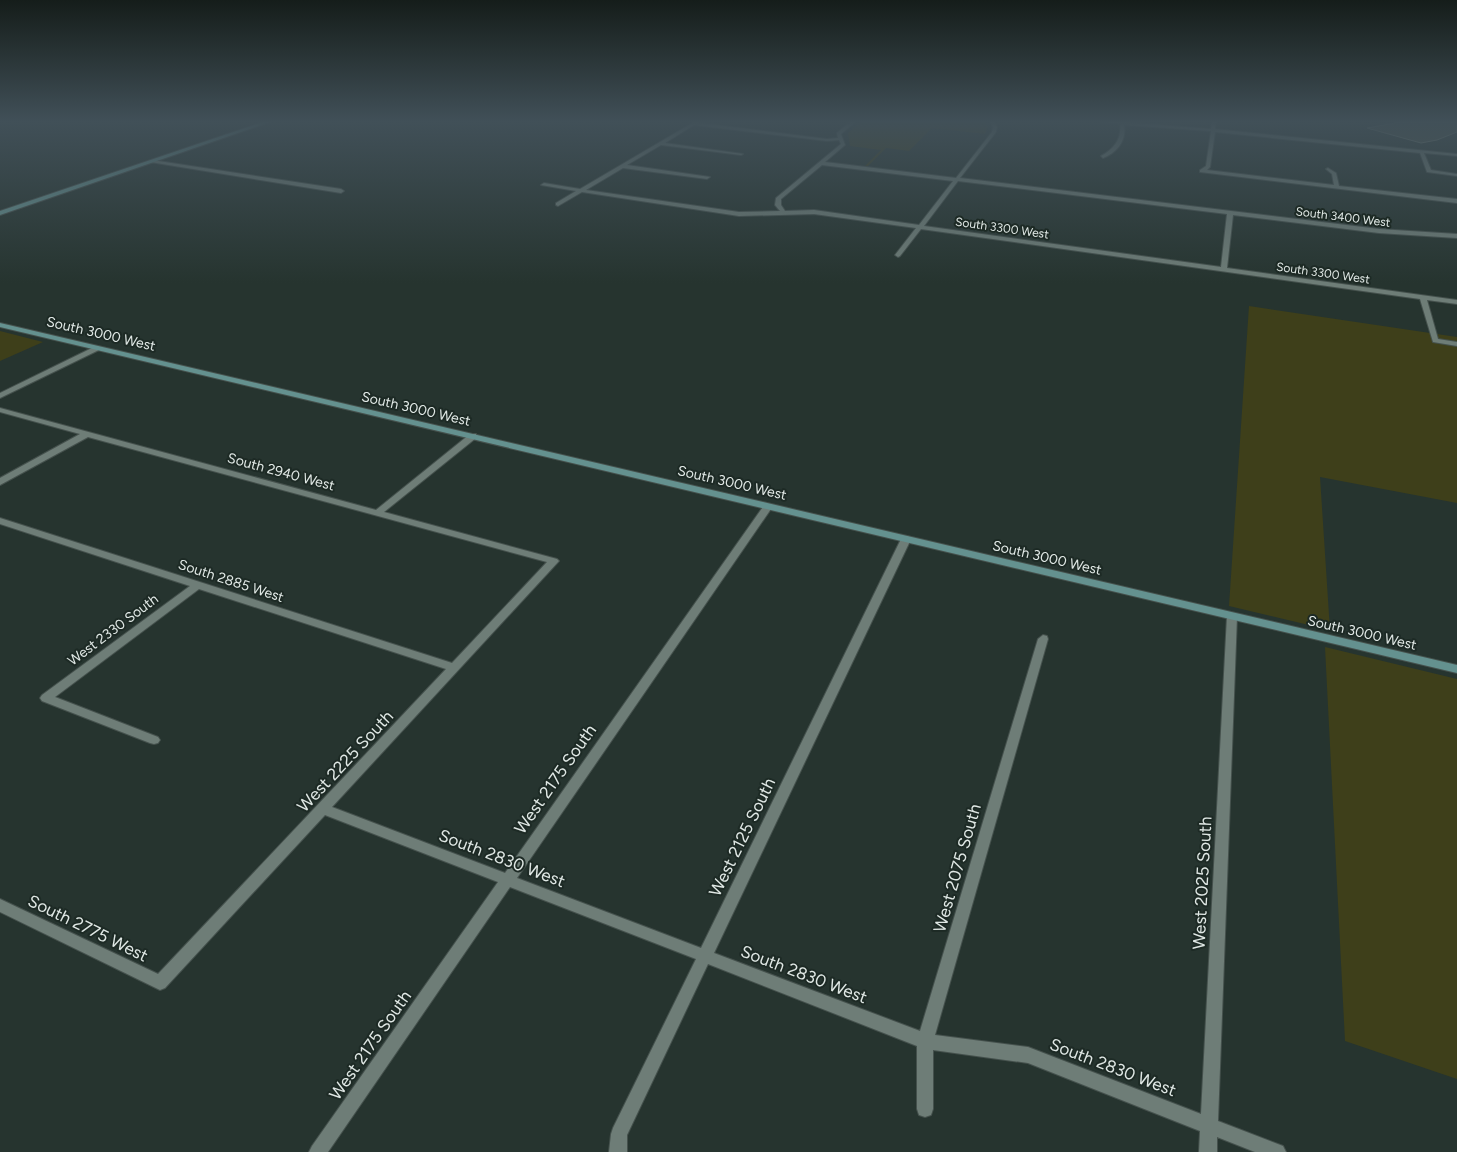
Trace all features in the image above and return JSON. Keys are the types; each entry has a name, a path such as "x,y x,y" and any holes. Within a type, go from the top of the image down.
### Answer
{"street":[{"path":"0,213 111,176"},
{"path":"239,176 341,192"},
{"path":"558,204 607,176"},
{"path":"698,176 708,177"},
{"path":"783,212 778,205 778,199 806,176"},
{"name":"South 3400 West","path":"929,176 1379,231 1457,236"},
{"path":"898,254 960,176"},
{"path":"1242,176 1457,201"},
{"path":"1335,176 1337,187"},
{"name":"South 3300 West","path":"544,185 739,214 814,212 1457,302"},
{"path":"1224,270 1230,213"},
{"path":"1423,298 1435,341 1457,344"},
{"name":"South 3000 West","path":"0,325 1457,669"},
{"path":"0,396 99,348"},
{"name":"South 2940 West","path":"0,410 554,561"},
{"path":"0,482 87,434"},
{"path":"377,513 473,436"},
{"name":"West 2175 South","path":"318,1152 506,880 768,506"},
{"name":"South 2885 West","path":"0,521 454,668"},
{"name":"West 2125 South","path":"618,1152 619,1134 906,539"},
{"name":"West 2225 South","path":"160,983 554,561"},
{"name":"West 2330 South","path":"154,740 46,698 198,585"},
{"name":"West 2025 South","path":"1208,1152 1232,616"},
{"name":"West 2075 South","path":"925,1109 925,1041 1043,639"},
{"name":"South 2830 West","path":"323,809 925,1041 1028,1054 1278,1152"},
{"name":"South 2775 West","path":"0,905 160,983"}],"shaded area":[{"path":"1249,306 1457,337 1457,503 1320,477 1330,630 1229,606"},
{"path":"0,331 43,342 0,361"},
{"path":"1325,647 1457,679 1457,1079 1345,1041"}]}
